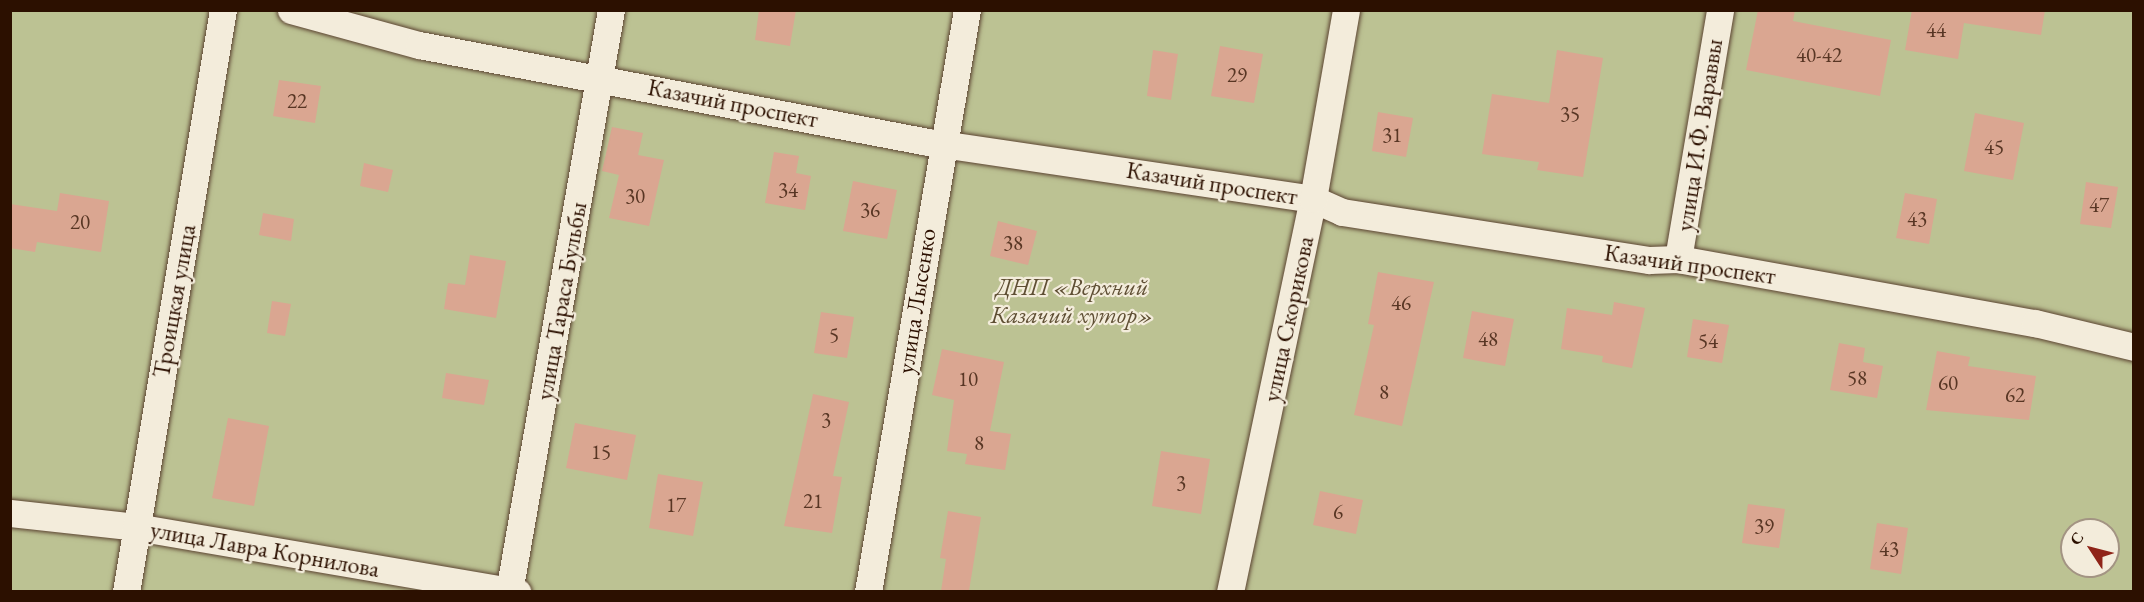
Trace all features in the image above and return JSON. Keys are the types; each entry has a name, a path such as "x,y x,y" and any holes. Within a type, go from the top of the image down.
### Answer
{"street":[{"name":"Троицкая улица","path":"126,591 223,10"},
{"name":"Казачий проспект","path":"291,10 419,45 600,76 928,142 943,140 1313,199 1342,212 1649,260 1678,259 2035,323 2133,346"},
{"name":"улица Тараса Бульбы","path":"512,591 610,10"},
{"name":"улица Лысенко","path":"868,591 943,140 968,10"},
{"name":"улица Скорикова","path":"1230,591 1313,199 1346,10"},
{"name":"улица И.Ф. Вараввы","path":"1678,259 1720,10"},
{"name":"улица Лавра Корнилова","path":"10,513 136,527 512,591"}],"green space":[{"name":"ДНП «Верхний Казачий хутор»","path":"10,11 2133,11 2133,591 11,591"}],"building":[{"path":"759,10 796,10 790,46 755,40"},
{"path":"1758,10 1795,10 1793,21 1891,40 1880,96 1746,70"},
{"path":"1912,10 2045,10 2041,35 1964,23 1958,59 1905,50"},
{"path":"1220,46 1263,54 1254,103 1211,96"},
{"path":"1153,50 1178,54 1171,100 1147,96"},
{"path":"1557,50 1603,58 1583,177 1537,170 1539,162 1482,154 1492,94 1549,103"},
{"path":"279,80 321,86 315,123 273,116"},
{"path":"1378,112 1413,118 1406,157 1372,151"},
{"path":"1975,113 2024,123 2013,180 1964,171"},
{"path":"612,127 643,133 638,155 664,160 649,226 609,218 619,175 602,171"},
{"path":"774,152 799,156 796,173 811,176 805,210 765,203"},
{"path":"364,163 393,170 388,192 360,186"},
{"path":"853,181 897,190 887,239 843,231"},
{"path":"2086,182 2118,187 2111,228 2080,224"},
{"path":"60,193 109,201 101,252 37,242 35,252 10,248 10,204 57,211"},
{"path":"1905,193 1937,199 1929,244 1896,238"},
{"path":"263,213 294,219 291,241 259,235"},
{"path":"998,221 1037,231 1028,265 990,256"},
{"path":"470,255 506,261 496,318 444,309 448,283 465,285"},
{"path":"1378,272 1434,282 1402,426 1354,415 1374,325 1368,324"},
{"path":"272,301 291,304 285,336 267,333"},
{"path":"1614,302 1645,308 1632,368 1602,362 1603,356 1561,349 1567,308 1612,315"},
{"path":"1472,311 1514,319 1505,366 1463,358"},
{"path":"821,312 854,317 847,358 814,353"},
{"path":"1693,319 1729,325 1722,363 1687,357"},
{"path":"1839,343 1865,348 1863,362 1883,366 1877,398 1830,390"},
{"path":"942,349 1004,362 990,431 1011,434 1005,470 965,464 967,454 947,451 954,400 932,395"},
{"path":"1937,351 1970,357 1968,366 2036,376 2029,420 1926,410"},
{"path":"446,373 489,380 484,405 442,398"},
{"path":"813,394 849,402 833,476 842,477 832,533 784,526"},
{"path":"228,418 269,426 254,506 212,498"},
{"path":"575,423 636,435 627,480 566,468"},
{"path":"1161,451 1210,459 1201,514 1152,506"},
{"path":"658,474 703,482 693,536 649,528"},
{"path":"1320,491 1363,500 1356,534 1313,525"},
{"path":"1748,504 1785,509 1779,548 1742,543"},
{"path":"948,511 981,517 969,591 941,591 946,559 940,558"},
{"path":"1877,523 1908,528 1901,574 1870,569"}]}
